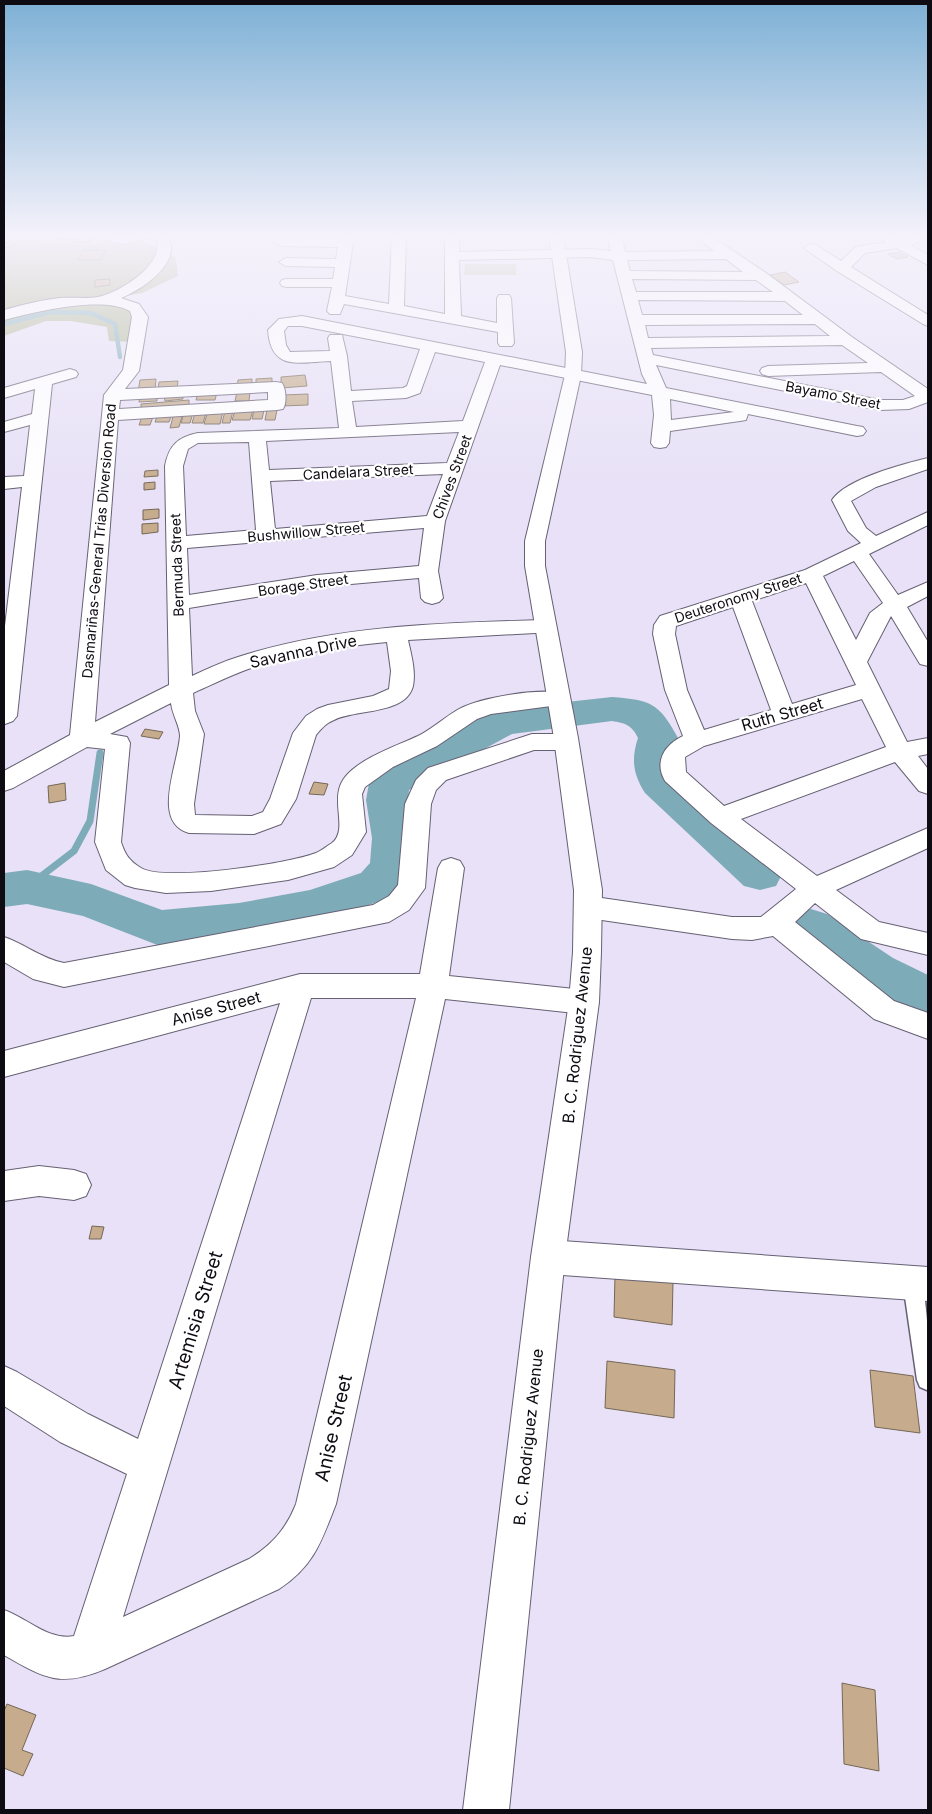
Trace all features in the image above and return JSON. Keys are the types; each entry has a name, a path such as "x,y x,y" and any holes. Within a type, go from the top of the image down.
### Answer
{"street":[{"name":"Dasmariñas-General Trias Diversion Road","path":"82,738 112,395 131,371 139,321"},
{"path":"306,321 284,322 276,330 278,350 281,354 287,357 339,356"},
{"path":"336,321 348,433"},
{"path":"358,321 429,347 857,431"},
{"path":"458,321 506,336 505,321"},
{"name":"B. C. Rodriguez Avenue","path":"486,1810 548,1257 584,1002 588,890 566,740 535,566 535,540 573,375 574,352 569,321"},
{"path":"636,321 646,358 661,393 661,435 761,412"},
{"name":"Bayamo Street","path":"646,358 880,405 898,406 914,403 925,397 922,392 884,367 821,321"},
{"path":"646,358 846,340"},
{"path":"344,396 406,393 414,389 429,347"},
{"name":"Chives Street","path":"432,598 428,572 436,522 494,360"},
{"path":"721,372 884,367"},
{"path":"4,393 70,374"},
{"path":"6,716 13,573 20,526 33,481 44,383"},
{"path":"110,415 276,405 276,387 112,395"},
{"path":"4,427 40,417"},
{"path":"266,536 257,436 470,426"},
{"name":"Bermuda Street","path":"257,436 189,440 178,449 174,466 181,688 183,711 192,734 181,804 184,819 189,824 199,826 254,825 264,823 272,818 279,810 306,733 311,724 320,716 333,711 384,700 399,693 403,685 403,677 396,633"},
{"path":"928,463 863,486 846,494 841,500 894,604 928,658"},
{"name":"Candelara Street","path":"261,476 455,468"},
{"path":"4,483 33,481"},
{"name":"Deuteronomy Street","path":"696,740 676,690 664,634 665,625 674,619 812,574 928,518"},
{"name":"Bushwillow Street","path":"176,543 436,522"},
{"name":"Borage Street","path":"178,603 317,581 428,572"},
{"path":"812,574 900,751 928,785"},
{"path":"856,661 878,618 885,610 928,588"},
{"path":"740,598 784,714"},
{"name":"Savanna Drive","path":"4,782 82,738 181,688 250,660 328,643 396,633 545,627"},
{"name":"Ruth Street","path":"720,817 674,775 672,767 674,754 680,747 696,740 869,689"},
{"path":"82,738 118,743 108,842 116,864 135,878 166,883 211,881 288,870 325,860 343,848 353,832 349,794 355,782 384,761 429,740 469,714 486,708 515,702 559,701"},
{"path":"4,948 43,971 64,975 379,914 400,903 410,888 418,804 425,786 437,774 532,742 566,740"},
{"path":"720,817 900,751 928,746"},
{"path":"720,817 871,931 928,944"},
{"path":"588,906 732,928 752,929 766,927 776,922 813,889 928,837"},
{"name":"Anise Street","path":"4,1631 47,1656 66,1659 90,1654 264,1574 279,1565 294,1551 306,1529 316,1504 434,986 451,868"},
{"path":"776,922 884,1010 928,1026"},
{"name":"Anise Street","path":"4,1064 300,986 434,986 584,1002"},
{"name":"Artemisia Street","path":"90,1654 300,986"},
{"path":"4,1186 23,1181 49,1180 74,1185"},
{"path":"548,1257 921,1284"},
{"path":"4,1385 74,1428 149,1464"}],"lane":[{"path":"921,1284 928,1380"}],"green space":[{"path":"4,321 133,321 135,325 135,342 109,341 107,327 71,321 46,321 4,336"}],"building":[{"path":"305,375 307,386 281,388 281,377"},
{"path":"272,378 272,385 256,386 256,379"},
{"path":"156,379 155,391 138,392 140,380"},
{"path":"252,379 252,387 237,388 238,380"},
{"path":"178,381 177,389 158,390 159,382"},
{"path":"250,391 249,401 235,401 237,392"},
{"path":"217,392 215,400 196,400 198,393"},
{"path":"157,393 157,401 139,402 140,395"},
{"path":"183,394 183,399 165,401 164,395"},
{"path":"308,394 308,405 282,406 283,395"},
{"path":"189,400 189,408 141,412 141,404"},
{"path":"253,410 250,420 232,420 235,411"},
{"path":"254,410 264,410 262,419 252,419"},
{"path":"267,410 277,410 275,420 265,420"},
{"path":"208,411 223,411 220,424 204,424"},
{"path":"225,411 233,411 230,423 222,423"},
{"path":"174,413 183,413 179,427 170,428"},
{"path":"184,413 193,413 190,423 181,423"},
{"path":"195,413 206,413 203,423 192,423"},
{"path":"143,414 154,414 150,425 139,425"},
{"path":"158,414 172,414 169,422 155,422"},
{"path":"158,470 158,476 144,477 145,471"},
{"path":"155,482 155,489 144,490 144,483"},
{"path":"159,509 159,518 143,520 143,510"},
{"path":"158,523 158,532 142,534 142,524"},
{"path":"145,729 163,732 159,739 141,736"},
{"path":"314,782 328,784 324,795 309,794"},
{"path":"65,783 66,800 49,803 48,786"},
{"path":"92,1226 104,1227 101,1239 89,1239"},
{"path":"615,1275 673,1282 672,1325 614,1317"},
{"path":"607,1361 675,1370 674,1418 605,1408"},
{"path":"870,1370 913,1376 920,1433 875,1427"},
{"path":"842,1683 875,1690 879,1771 844,1764"},
{"path":"7,1704 36,1715 22,1750 33,1754 23,1776 4,1768 4,1711"}],"waterway":[{"path":"4,324 17,321"},
{"path":"108,321 115,324 120,357"},
{"path":"4,890 27,887 91,901 160,928 239,921 311,907 377,885 392,867 393,838 387,800 389,783 503,722 612,709 636,711 651,724 658,738 653,760 654,771 659,783 760,874"},
{"path":"27,887 74,851 90,821 100,753"},
{"path":"811,927 876,971 928,997"}]}
